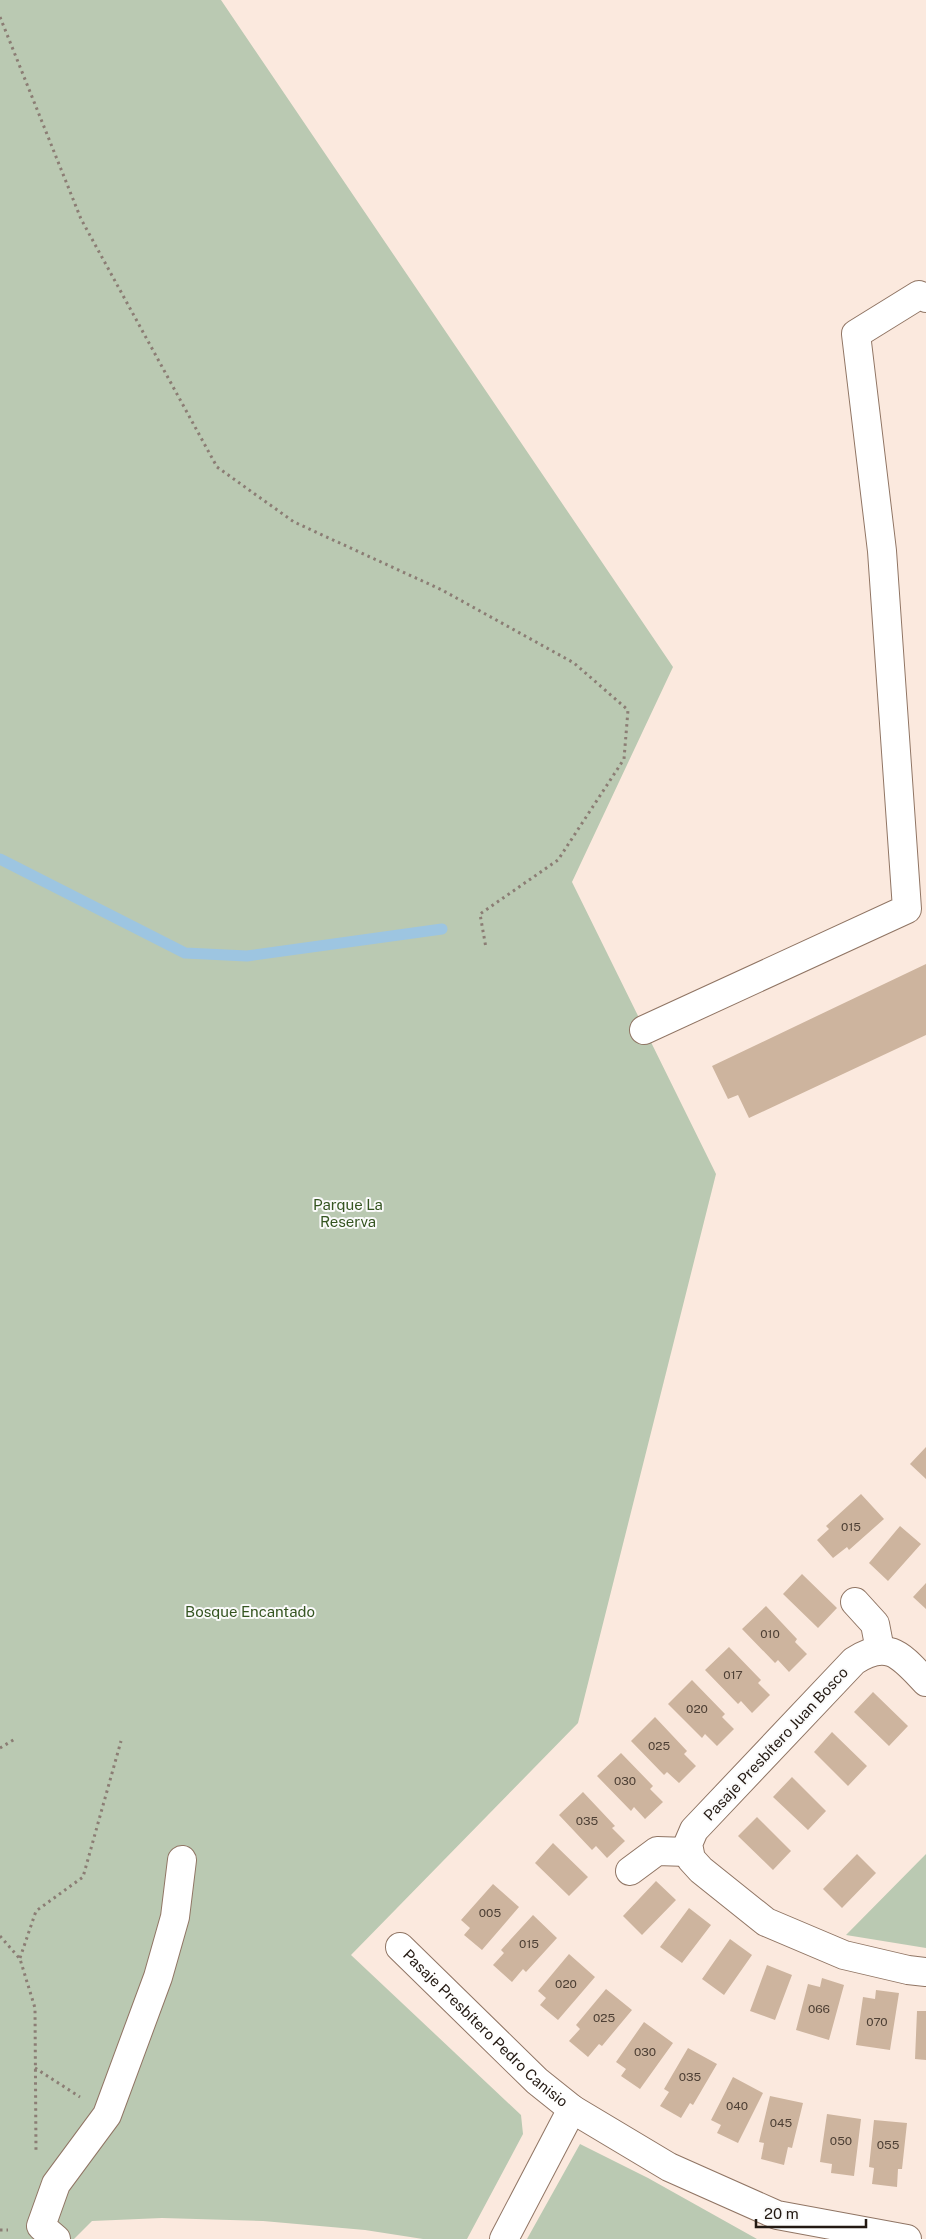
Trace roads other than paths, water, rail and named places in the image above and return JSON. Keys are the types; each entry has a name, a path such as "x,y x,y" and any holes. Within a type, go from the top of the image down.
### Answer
{"street":[{"path":"644,1030 907,909 882,551 856,334 919,295 926,298"},
{"path":"855,1602 875,1624 880,1650 890,1651 901,1657 926,1682"},
{"name":"Pasaje Presbítero Juan Bosco","path":"688,1852 689,1838 694,1830 854,1661 866,1653 880,1650"},
{"path":"630,1871 658,1851 688,1852 701,1870 766,1922 844,1955 908,1970 926,1972"},
{"path":"56,2239 41,2226 56,2184 106,2115 158,1977 176,1917 182,1860"},
{"name":"Pasaje Presbítero Pedro Canisio","path":"400,1946 537,2081 572,2109 669,2167 777,2215 907,2239"},
{"name":"Pasaje Presbítero Pedro Canisio","path":"504,2239 572,2109"}],"waterway":[{"path":"0,859 185,953 247,956 442,929"}],"park label":[{"name":"Parque La Reserva","path":"348,1214"},
{"name":"Bosque Encantado","path":"250,1612"}]}
